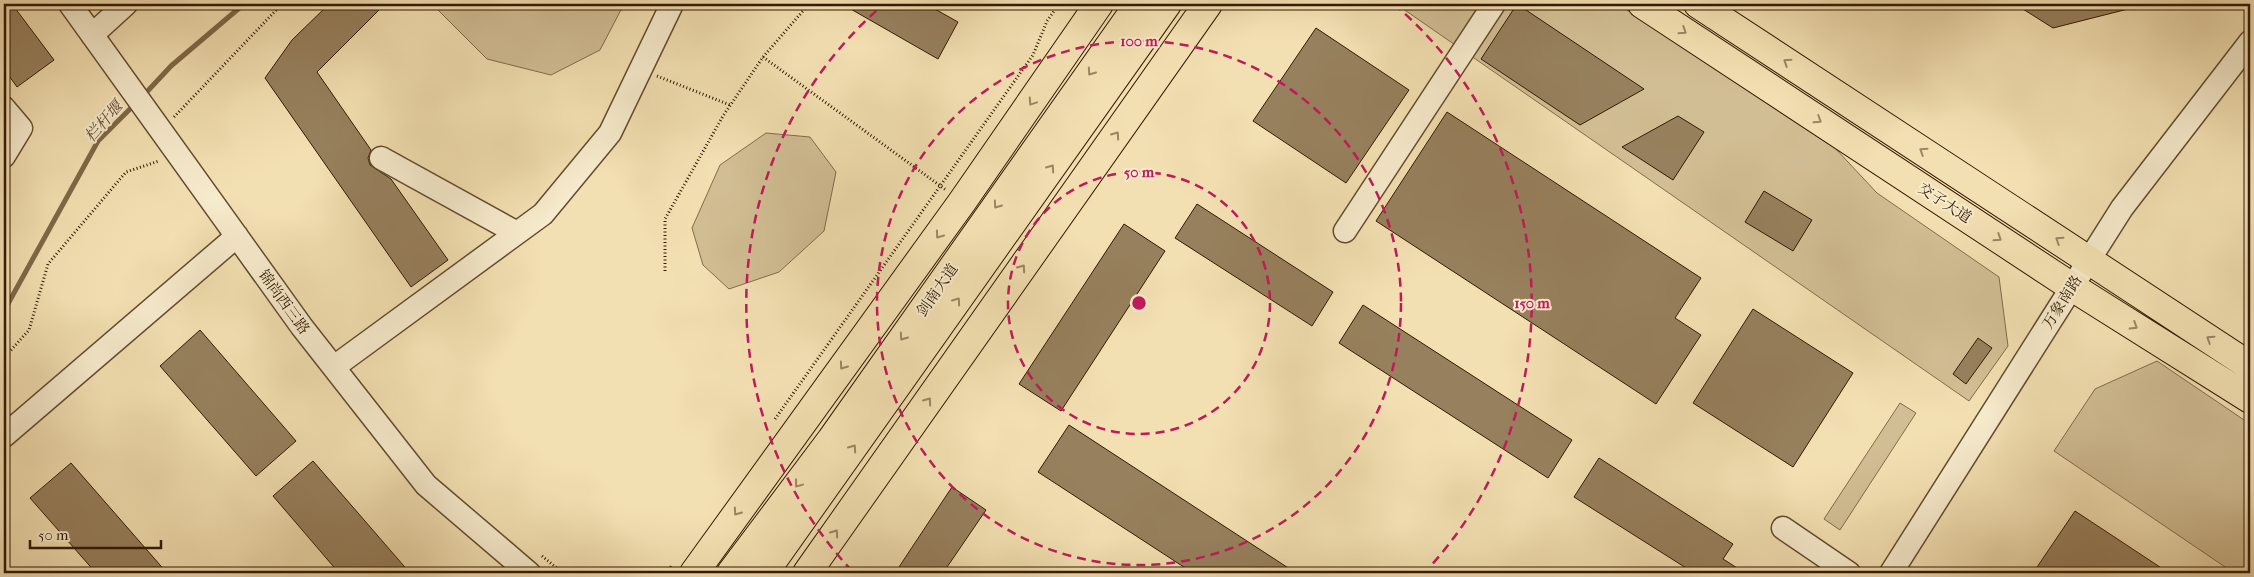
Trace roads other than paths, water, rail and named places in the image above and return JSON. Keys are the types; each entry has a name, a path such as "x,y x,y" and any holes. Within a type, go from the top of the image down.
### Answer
{"main road":[{"path":"686,565 766,471 962,202 1099,4"},
{"name":"剑南大道","path":"732,573 831,440 1139,4"},
{"name":"剑南大道","path":"764,573 1167,4"},
{"path":"806,573 1208,4"},
{"name":"交子大道","path":"1642,4 2072,287 2250,399"},
{"name":"交子大道","path":"1698,4 2250,366"},
{"path":"766,471 831,440"}],"street":[{"name":"锦尚西三路","path":"70,4 334,368 426,485 535,564"},
{"path":"92,35 126,4"},
{"path":"334,368 543,214 610,133 672,4"},
{"path":"1345,231 1494,4"},
{"name":"万象南路","path":"1891,573 2122,208 2250,42"},
{"path":"4,108 21,128 4,156"},
{"path":"382,158 517,233"},
{"path":"4,436 237,236"},
{"path":"1783,528 1850,573"}],"waterway":[{"name":"栏杆堰","path":"143,96 171,66 244,4"},
{"name":"栏杆堰","path":"4,311 98,141 135,104"}]}
